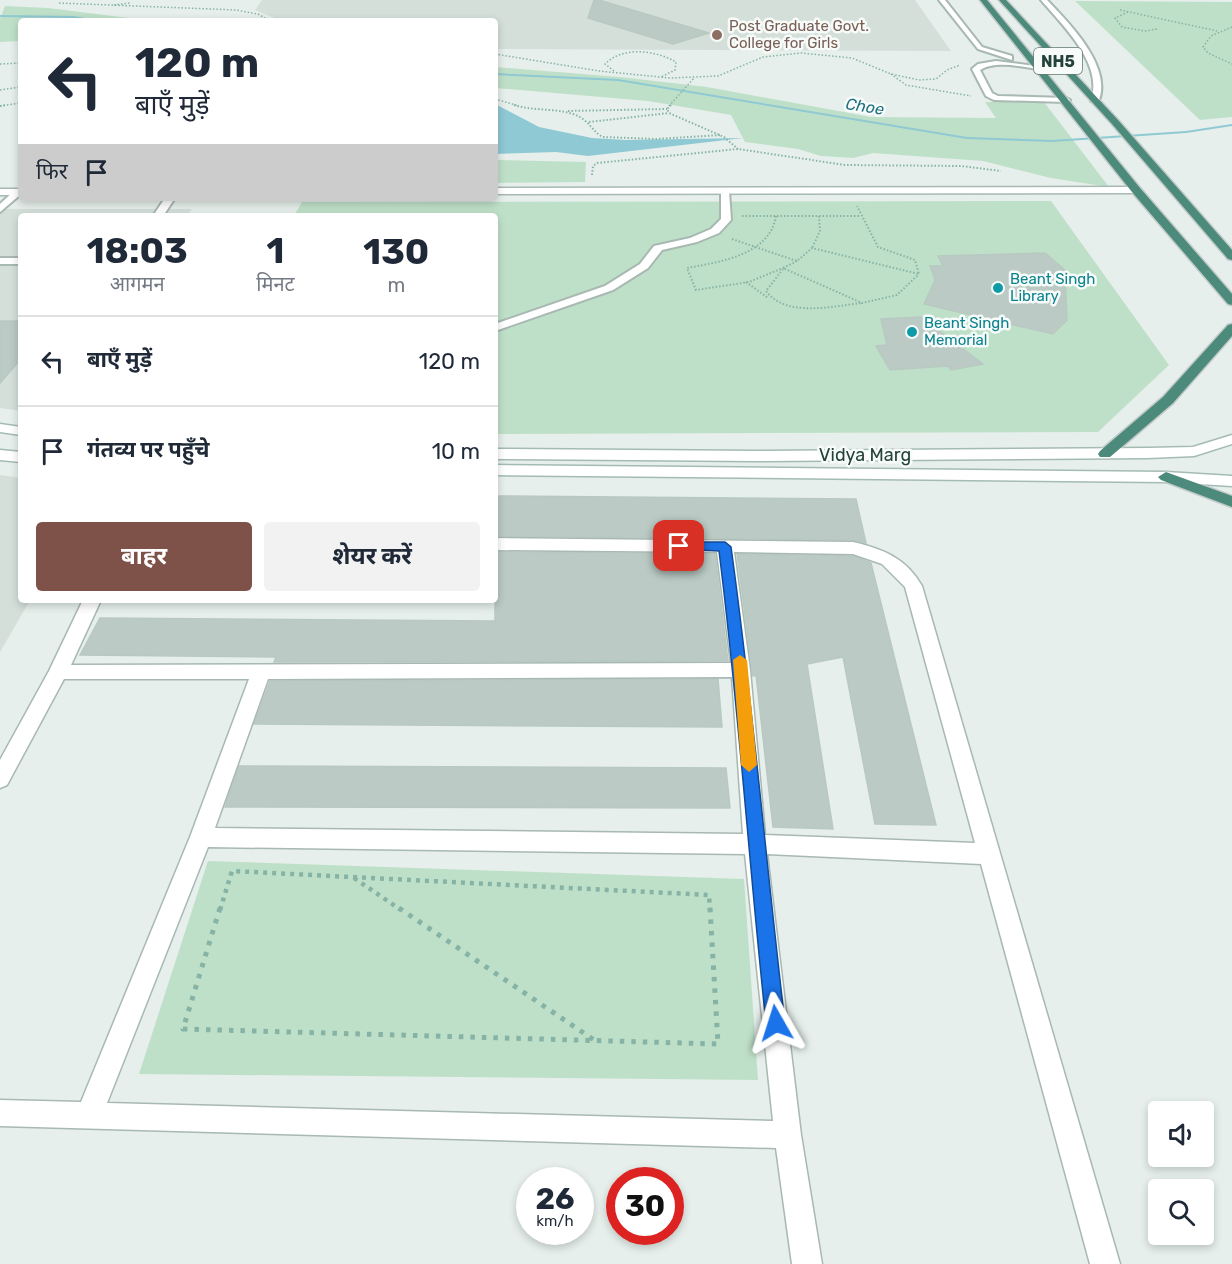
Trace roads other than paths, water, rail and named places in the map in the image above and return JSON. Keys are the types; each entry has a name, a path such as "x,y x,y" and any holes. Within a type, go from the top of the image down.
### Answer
{"highway":[{"name":"NH5","path":"983,0 1038,65 1136,190 1232,301"},
{"name":"NH5","path":"1002,0 1115,122 1232,257"},
{"path":"1105,454 1168,400 1232,328"},
{"path":"1166,477 1232,502"}],"street":[{"path":"498,191 1136,190"},
{"path":"0,192 18,192"},
{"path":"0,428 18,431"},
{"name":"Vidya Marg","path":"498,454 757,456 1105,454 1194,451 1232,439"},
{"path":"0,454 18,457"},
{"name":"Vidya Marg","path":"498,470 1166,477 1232,481"},
{"path":"498,544 853,548 880,554 906,574 913,586 1105,1264"},
{"path":"725,547 741,670 755,844 788,1135 807,1264"},
{"path":"0,779 58,672 91,603"},
{"path":"89,1115 201,837 262,670"},
{"path":"58,672 741,670"},
{"path":"201,837 755,844 990,854"},
{"path":"0,1113 788,1135"}],"lane":[{"path":"942,0 980,48 1000,56 1038,65"},
{"path":"1044,0 1070,28 1092,70 1099,88 1095,101"},
{"path":"1038,65 981,64 976,69 989,94 1001,99 1066,100"},
{"path":"498,327 609,288 644,266 658,248 693,240 715,231 726,220 724,191"},
{"path":"0,209 18,193"},
{"path":"0,261 18,261"}],"water":[{"path":"498,106 539,127 592,138 626,140 743,138 588,156 556,152 498,154"}],"waterway":[{"name":"Choe","path":"0,16 80,18"},
{"name":"Choe","path":"498,74 618,80 967,138 1052,141 1186,132 1232,125"}],"place":[{"name":"Post Graduate Govt. College for Girls","path":"717,35"},
{"name":"Beant Singh Library","path":"998,288"},
{"name":"Beant Singh Memorial","path":"912,332"}]}
